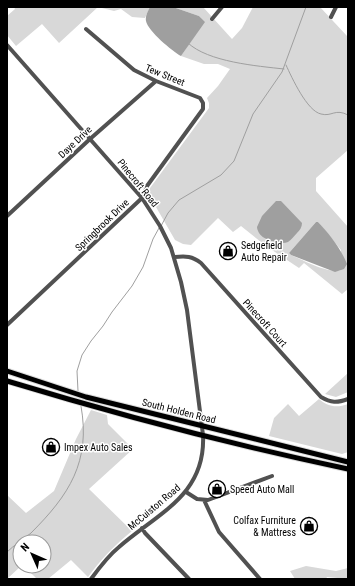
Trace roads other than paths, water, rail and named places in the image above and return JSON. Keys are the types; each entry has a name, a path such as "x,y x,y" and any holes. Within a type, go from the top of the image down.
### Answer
{"main road":[{"name":"South Holden Road","path":"7,371 86,397 348,462"},
{"name":"South Holden Road","path":"7,381 81,403 203,435 348,469"}],"street":[{"path":"212,19 222,7"},
{"path":"331,17 336,7"},
{"name":"Tew Street","path":"86,29 134,70 156,81 200,98 203,103"},
{"name":"Pinecroft Road","path":"7,44 142,198 160,226 175,257 187,310 203,435"},
{"name":"Daye Drive","path":"7,216 90,139 156,81"},
{"name":"Springbrook Drive","path":"7,325 142,198 147,186 204,109 203,103"},
{"name":"Pinecroft Court","path":"175,257 187,256 194,258 201,263 320,397 334,403 348,399"},
{"name":"McCuiston Road","path":"91,579 111,554 142,528 172,506 186,492 194,479 198,467 203,444 203,435"},
{"path":"186,492 194,498 204,500 272,476"},
{"path":"204,500 218,532 260,579"},
{"path":"142,528 189,579"}],"waterway":[{"path":"161,226 168,213 179,200 221,175 234,161 253,114 282,72 306,7"},
{"path":"188,43 208,55 220,59 284,69"},
{"path":"286,65 305,101 316,112 325,115 340,112 348,115"},
{"path":"78,391 77,371 82,355 132,286 143,267 153,239 159,228"},
{"path":"7,552 31,533 44,519 66,491 74,476 80,461 83,444 81,406"}],"place":[{"name":"Sedgefield Auto Repair","path":"228,251"},
{"name":"Impex Auto Sales","path":"51,447"},
{"name":"Speed Auto Mall","path":"217,489"},
{"name":"Colfax Furniture & Mattress","path":"309,526"}]}
